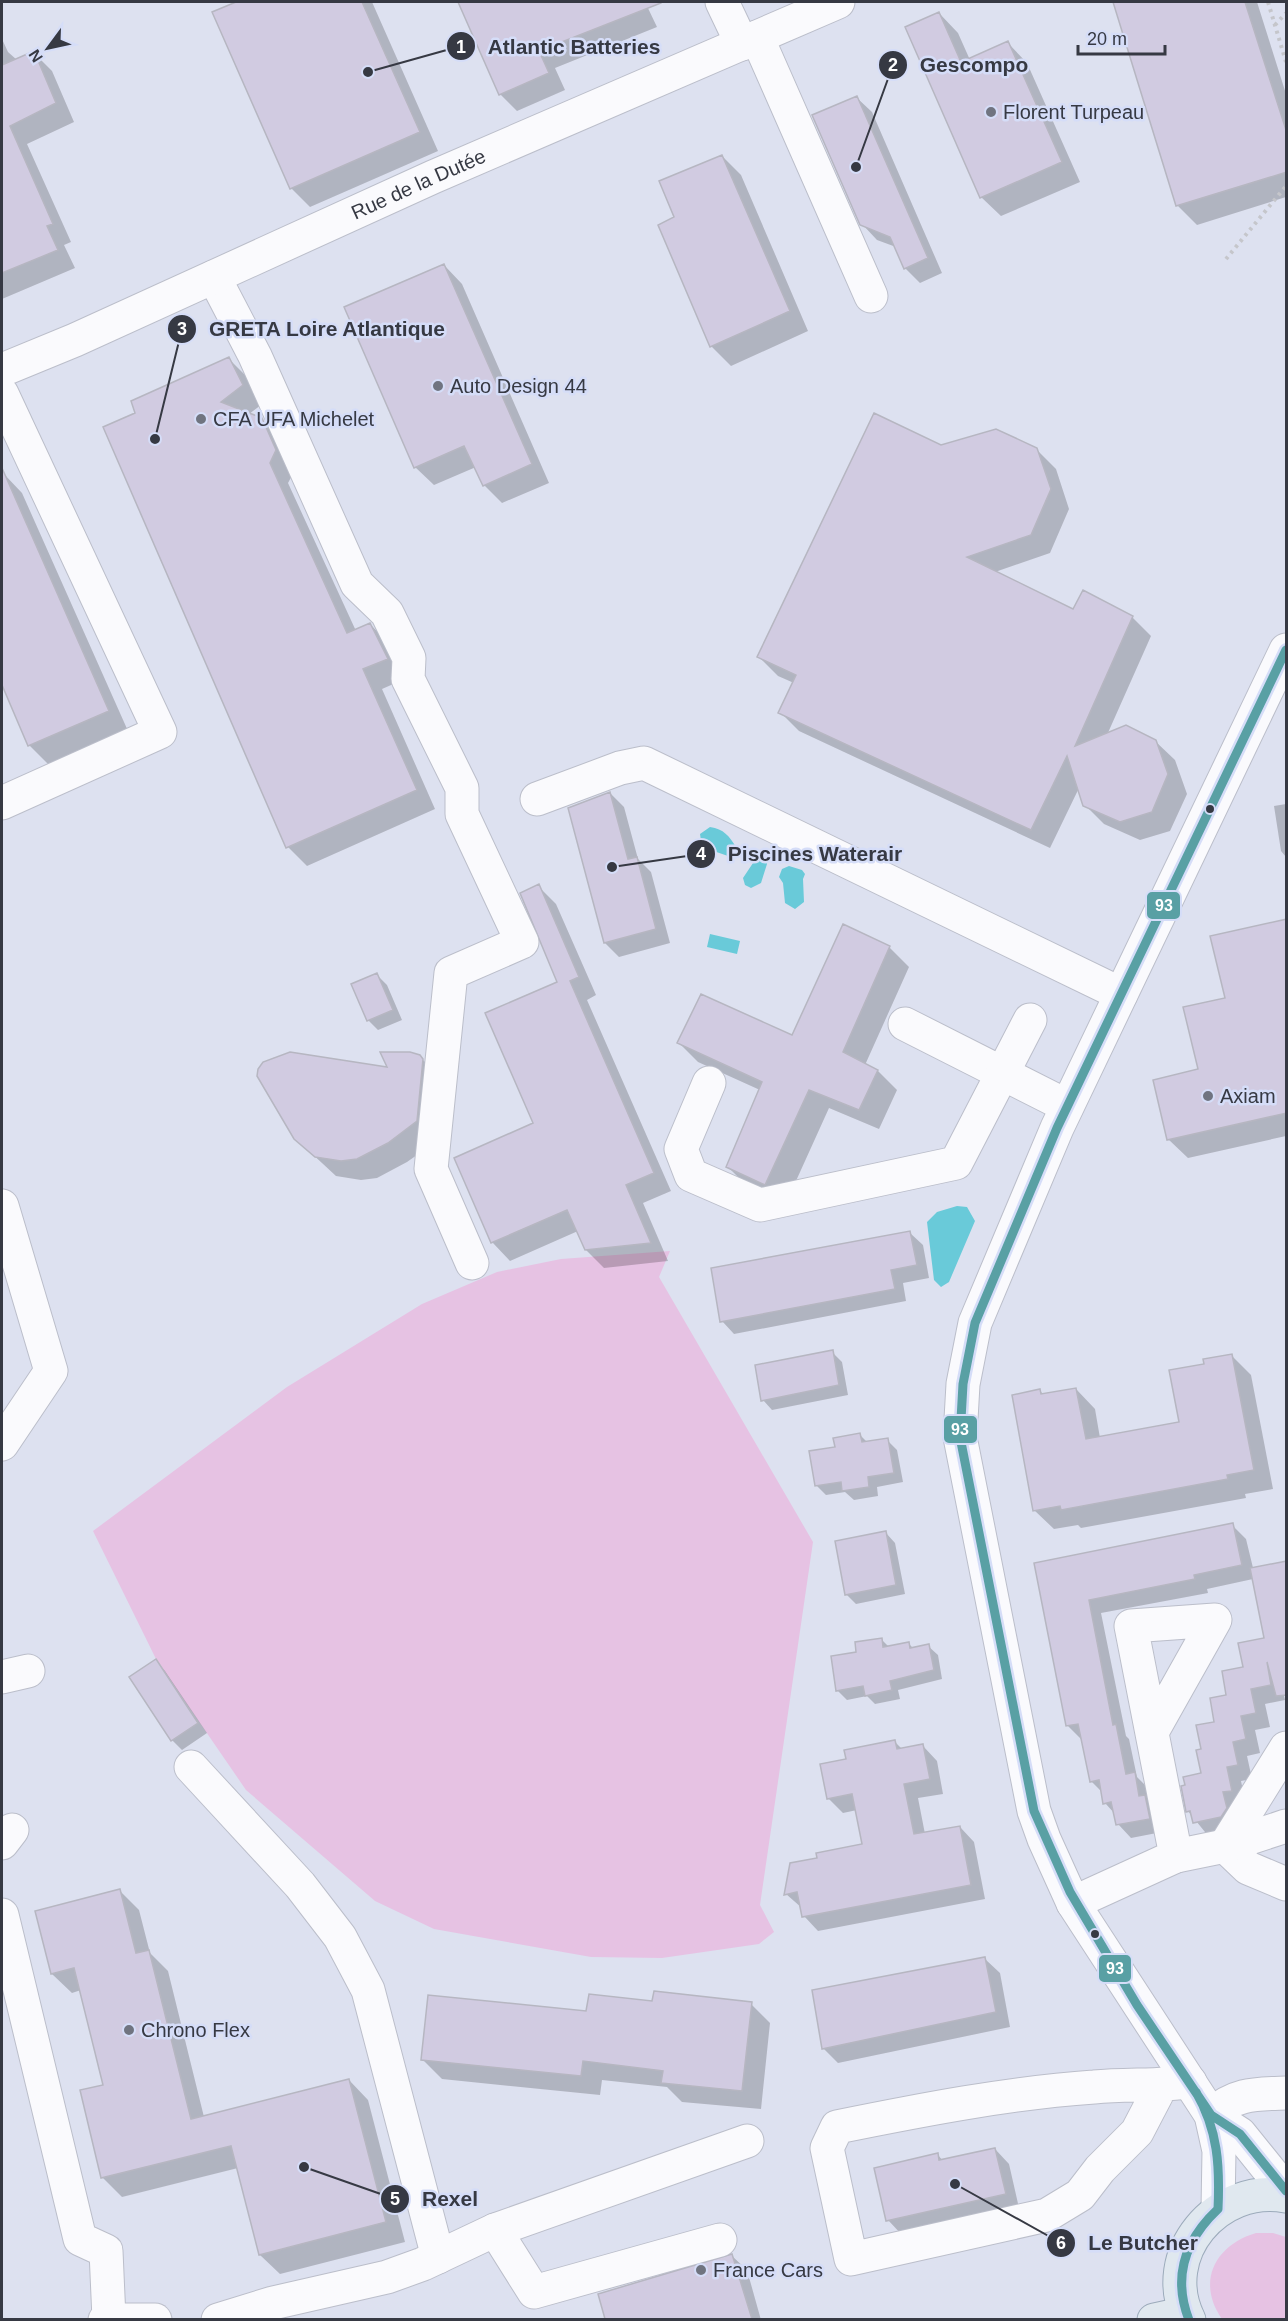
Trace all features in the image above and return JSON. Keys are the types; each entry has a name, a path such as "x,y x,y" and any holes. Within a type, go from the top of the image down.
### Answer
{"main road":[{"path":"1154,2319 1187,2316 1180,2280 1187,2248 1205,2220 1218,2209 1246,2196 1261,2194 1287,2196"}],"street":[{"path":"722,2 749,40 872,296"},
{"name":"Rue de la Dutée","path":"2,370 433,177 837,2"},
{"path":"214,277 255,356 357,584 387,613 409,658 408,679 462,788 462,814 522,942 451,973 431,1169 472,1263"},
{"path":"2,394 160,732 2,802"},
{"path":"1287,650 1067,1106 975,1323 963,1384 960,1437 1034,1811 1073,1903 1175,2084 1211,2115 1240,2134 1287,2191"},
{"path":"537,799 620,768 644,763 1121,994"},
{"path":"709,1083 681,1149 691,1175 760,1205 956,1163 1030,1020"},
{"path":"905,1024 1067,1106"},
{"path":"2,1206 51,1371 2,1444"},
{"path":"1152,1732 1176,1856"},
{"path":"1225,1846 1287,1748"},
{"path":"191,1767 300,1885 340,1937 368,1990 438,2257"},
{"path":"1073,1903 1176,1856 1225,1846 1287,1826"},
{"path":"1225,1846 1248,1868 1287,1884"},
{"path":"2,1915 80,2239 106,2251 107,2319 155,2319"},
{"path":"1175,2084 1137,2132 1100,2169 1080,2195 1047,2215 852,2259 827,2148 837,2127 928,2108 1059,2091 1094,2087 1175,2084"},
{"path":"1211,2115 1227,2100 1256,2094 1287,2093"},
{"path":"1211,2115 1219,2151 1218,2209"},
{"path":"218,2319 273,2303 387,2277 438,2257 495,2230 747,2141"},
{"path":"495,2230 534,2292 720,2240"}],"path":[{"path":"1268,2 1287,62"},
{"path":"1275,26 1287,13"},
{"path":"1226,260 1287,186"}],"shaded area":[{"path":"670,1251 659,1277 813,1542 760,1905 774,1932 759,1944 662,1958 591,1957 434,1929 375,1901 246,1790 156,1659 93,1531 287,1387 422,1304 497,1272 561,1259"},
{"path":"1256,2233 1273,2233 1286,2237 1286,2319 1222,2319 1214,2305 1211,2292 1214,2267 1220,2256 1230,2246"}],"water":[{"path":"710,827 723,831 728,836 736,847 733,855 728,856 702,847 700,834"},
{"path":"755,853 766,858 767,864 761,883 751,888 745,885 743,878 753,863 751,857"},
{"path":"789,866 802,870 805,874 803,879 804,902 795,909 785,903 783,883 779,877 782,869"},
{"path":"710,934 740,941 737,954 707,947"},
{"path":"957,1206 967,1207 975,1221 949,1282 941,1287 934,1280 927,1222 937,1212"}],"building":[{"path":"236,2 362,2 420,132 290,189 212,12"},
{"path":"458,2 661,3 539,51 549,73 499,95"},
{"path":"1113,2 1245,2 1287,133 1287,172 1176,206"},
{"name":"Florent Turpeau","path":"939,12 961,62 1008,41 1062,162 980,198 905,27"},
{"path":"34,51 56,103 10,126 53,224 47,226 58,250 2,273 2,65"},
{"path":"857,96 928,258 904,269 890,237 860,225 812,115"},
{"path":"722,155 790,311 710,347 658,225 674,217 659,181"},
{"name":"Auto Design 44","path":"444,264 532,464 483,486 464,446 414,468 344,307"},
{"path":"229,357 243,385 221,402 262,418 276,450 270,463 347,633 370,623 388,659 363,669 417,790 286,848 103,427 135,413 131,401"},
{"path":"874,413 941,445 996,429 1037,448 1051,489 1031,535 967,557 1073,609 1083,590 1133,616 1075,746 1126,725 1156,740 1168,774 1152,812 1120,822 1083,806 1067,756 1031,830 778,713 796,675 757,657"},
{"path":"2,468 109,711 28,746 2,685"},
{"path":"610,792 628,859 637,857 656,929 604,943 568,808"},
{"path":"539,884 579,977 570,981 654,1173 626,1185 651,1243 585,1250 567,1210 491,1243 454,1158 533,1123 485,1013 557,982 520,893"},
{"path":"1287,919 1287,1113 1167,1140 1153,1080 1198,1069 1183,1007 1225,998 1210,936"},
{"path":"843,924 890,946 843,1052 878,1070 859,1110 809,1090 765,1185 726,1167 762,1082 677,1043 701,994 792,1035"},
{"path":"377,973 393,1010 367,1021 351,984"},
{"path":"290,1052 387,1067 380,1052 410,1052 420,1055 423,1059 417,1121 388,1143 357,1159 341,1161 315,1157 294,1139 257,1076 258,1069 263,1062"},
{"path":"910,1231 917,1265 891,1270 895,1289 720,1322 711,1268"},
{"path":"833,1350 839,1385 761,1401 755,1365"},
{"path":"1232,1354 1254,1470 1227,1475 1228,1479 1061,1510 1060,1506 1033,1511 1012,1395 1040,1389 1041,1394 1076,1388 1086,1439 1179,1422 1169,1370 1204,1364 1203,1359"},
{"path":"860,1433 862,1442 888,1438 894,1473 868,1477 869,1487 842,1491 841,1482 815,1486 809,1451 835,1447 833,1438"},
{"path":"1233,1523 1242,1565 1194,1575 1195,1579 1089,1600 1113,1725 1116,1724 1126,1774 1135,1772 1139,1796 1145,1795 1150,1819 1116,1825 1111,1802 1103,1804 1099,1780 1090,1782 1078,1724 1066,1726 1034,1563"},
{"path":"886,1531 896,1585 845,1595 835,1541"},
{"path":"1287,1561 1287,1695 1276,1696 1267,1662 1271,1685 1251,1689 1256,1713 1241,1716 1246,1739 1233,1742 1238,1765 1227,1767 1232,1791 1223,1792 1227,1808 1221,1817 1193,1823 1190,1811 1186,1812 1181,1786 1185,1785 1183,1777 1201,1773 1196,1750 1201,1749 1196,1725 1214,1722 1210,1698 1226,1695 1222,1671 1243,1667 1238,1643 1264,1638 1250,1568"},
{"path":"882,1638 883,1647 909,1642 910,1648 929,1644 934,1670 890,1681 892,1690 865,1696 863,1686 836,1691 831,1656 856,1652 855,1642"},
{"path":"156,1659 198,1723 171,1741 129,1677"},
{"path":"895,1740 897,1749 923,1744 930,1779 904,1784 914,1834 960,1826 971,1885 802,1917 797,1892 784,1895 790,1863 817,1858 816,1853 862,1844 852,1794 827,1799 820,1764 846,1759 844,1750"},
{"path":"120,1889 136,1953 149,1950 191,2119 349,2079 386,2222 259,2255 231,2146 101,2178 80,2090 103,2085 74,1968 51,1974 35,1911"},
{"path":"985,1957 996,2012 822,2049 812,1990"},
{"path":"654,1991 752,2002 742,2091 661,2083 663,2071 583,2061 581,2076 421,2060 428,1995 586,2011 589,1994 652,2001"},
{"path":"995,2148 1006,2194 886,2221 874,2168 938,2153 939,2160"},
{"name":"France Cars","path":"732,2254 752,2319 605,2319 598,2294"}],"transit line":[{"name":"93","path":"1286,650 1057,1128 975,1323 963,1384 960,1437 1034,1811 1070,1892 1137,2005 1211,2115 1240,2134 1286,2191"},
{"name":"93","path":"1196,2092 1209,2120 1216,2149 1218,2209"},
{"name":"93","path":"1189,2320 1182,2288 1185,2260 1197,2233 1218,2209"}],"place":[{"name":"Atlantic Batteries","path":"368,72"},
{"name":"Florent Turpeau","path":"991,112"},
{"name":"Gescompo","path":"856,167"},
{"name":"Auto Design 44","path":"438,386"},
{"name":"CFA UFA Michelet","path":"201,419"},
{"name":"GRETA Loire Atlantique","path":"155,439"},
{"name":"Piscines Waterair","path":"612,867"},
{"name":"Axiam","path":"1208,1096"},
{"name":"Chrono Flex","path":"129,2030"},
{"name":"Rexel","path":"304,2167"},
{"name":"Le Butcher","path":"955,2184"},
{"name":"France Cars","path":"701,2270"}]}
